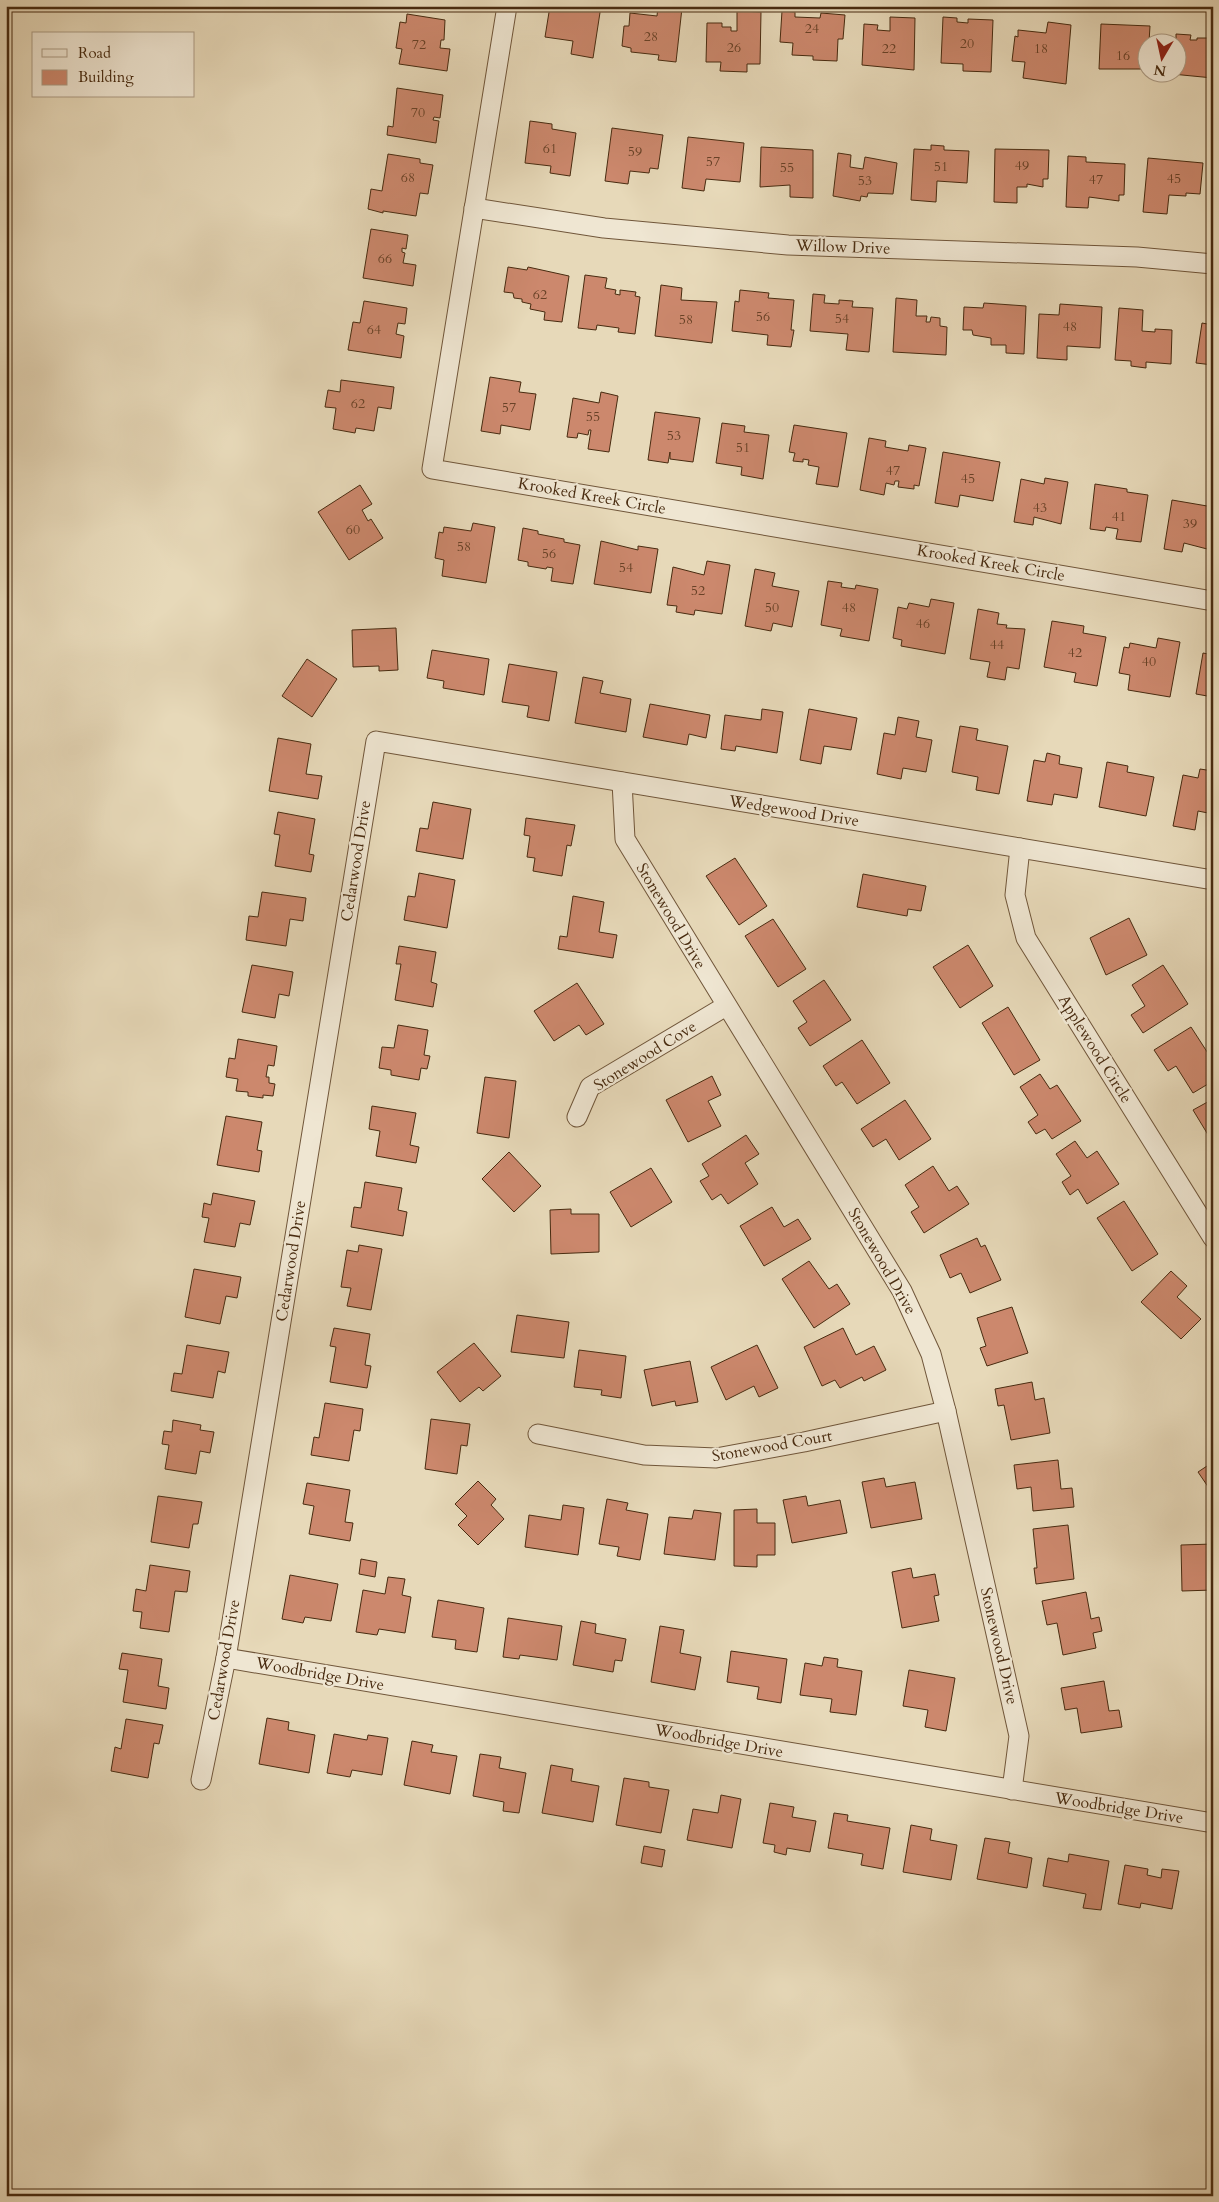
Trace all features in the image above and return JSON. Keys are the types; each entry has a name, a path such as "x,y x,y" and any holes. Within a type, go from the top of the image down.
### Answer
{"street":[{"name":"Krooked Kreek Circle","path":"507,6 432,469 1213,601"},
{"name":"Willow Drive","path":"474,208 604,228 788,245 1137,257 1213,264"},
{"name":"Wedgewood Drive","path":"376,741 1213,880"},
{"name":"Cedarwood Drive","path":"201,1780 226,1658 376,741"},
{"name":"Stonewood Drive","path":"622,782 625,839 902,1291 931,1354 946,1411 1019,1736 1012,1790"},
{"name":"Applewood Circle","path":"1020,848 1015,895 1026,938 1213,1238"},
{"name":"Stonewood Cove","path":"577,1117 590,1088 726,1006"},
{"name":"Stonewood Court","path":"538,1434 644,1455 716,1458 804,1442 946,1411"},
{"name":"Woodbridge Drive","path":"226,1658 1213,1824"}],"building":[{"path":"550,6 601,6 593,58 571,54 573,41 545,37"},
{"path":"658,6 682,8 676,62 658,60 659,55 631,52 631,48 622,46 624,26 629,26 630,13 657,16"},
{"path":"737,11 761,12 760,64 747,64 747,72 720,71 721,62 706,62 707,23 722,23 722,27 731,27 731,31 737,31"},
{"path":"782,11 795,12 795,17 820,18 821,13 845,15 843,39 838,39 837,61 813,60 813,56 792,55 793,43 780,42"},
{"path":"407,14 445,20 444,40 441,40 440,48 450,49 447,71 399,64 402,49 396,48 400,22 406,23"},
{"path":"890,17 915,18 914,70 862,65 864,24 878,25 877,30 890,31"},
{"path":"943,17 957,18 957,22 968,23 968,19 993,20 991,72 963,71 963,64 941,63"},
{"path":"1048,22 1071,25 1066,84 1023,78 1025,62 1012,61 1015,36 1018,37 1018,30 1046,33"},
{"path":"1101,24 1150,26 1150,32 1136,32 1136,69 1099,69"},
{"path":"1209,32 1213,33 1213,78 1186,75 1186,35 1191,35 1190,40 1209,38"},
{"path":"397,88 443,95 440,118 434,117 433,120 439,121 436,143 387,135 388,126 393,127"},
{"path":"530,121 552,124 552,129 576,133 570,176 550,173 551,166 525,163"},
{"path":"612,128 663,135 658,169 650,168 649,173 630,171 628,184 605,181"},
{"path":"688,137 744,143 740,182 706,179 704,191 682,188"},
{"path":"931,145 944,146 944,150 969,151 967,183 937,181 936,202 911,200 914,149 931,150"},
{"path":"761,147 813,150 813,198 790,197 790,185 760,187"},
{"path":"995,149 1049,150 1048,179 1043,179 1043,187 1027,184 1027,187 1017,187 1017,203 994,202"},
{"path":"838,153 851,155 850,167 863,169 865,157 897,163 893,194 868,193 867,197 861,196 860,201 833,196"},
{"path":"388,154 420,159 420,163 433,165 428,194 420,193 416,216 383,211 383,213 368,209 371,189 382,191"},
{"path":"1068,156 1086,157 1086,162 1125,164 1124,195 1119,195 1119,201 1089,197 1088,208 1066,207"},
{"path":"1148,158 1203,163 1200,194 1186,193 1186,196 1169,195 1167,214 1143,212"},
{"path":"371,229 408,235 406,249 402,248 402,252 405,253 403,263 416,265 413,286 363,278"},
{"path":"508,267 527,270 528,267 569,276 562,322 544,320 545,312 530,309 531,304 522,302 522,299 514,298 513,293 504,292"},
{"path":"585,275 607,278 605,288 616,290 615,294 620,295 620,290 636,292 635,296 640,297 635,334 618,332 619,328 597,325 596,330 578,328"},
{"path":"661,285 682,288 681,300 717,302 712,343 655,336"},
{"path":"740,290 769,293 768,298 794,300 791,330 794,330 791,347 767,345 768,335 732,331 735,301 739,302"},
{"path":"813,294 825,295 824,303 839,304 839,300 853,301 852,307 873,308 869,352 846,350 848,334 810,331"},
{"path":"896,298 917,300 916,316 927,316 926,322 930,322 931,317 940,318 940,326 947,327 946,355 893,352"},
{"path":"364,301 407,308 405,324 398,323 396,334 404,336 401,358 348,350 353,322 360,323"},
{"path":"984,303 1026,306 1024,354 1006,353 1006,345 991,345 991,338 973,335 972,330 963,330 964,307 983,308"},
{"path":"1060,304 1102,307 1100,348 1067,346 1067,360 1037,358 1039,314 1059,315"},
{"path":"1119,308 1143,310 1142,331 1155,332 1155,329 1172,330 1171,364 1146,362 1146,368 1131,366 1131,361 1115,360"},
{"path":"1202,323 1213,325 1213,365 1196,363"},
{"path":"490,377 521,382 519,392 536,394 530,430 501,425 500,434 481,431"},
{"path":"341,380 394,387 391,409 378,407 374,431 356,428 355,433 333,429 336,408 325,407 328,390 340,392"},
{"path":"601,392 618,396 609,452 588,449 591,430 589,430 588,435 578,433 577,438 567,437 573,398 599,403"},
{"path":"655,412 700,418 693,462 670,459 670,452 668,463 648,460"},
{"path":"722,423 745,426 744,432 769,435 763,479 741,475 742,467 716,463"},
{"path":"794,425 847,433 838,487 816,484 819,467 808,465 809,460 803,459 803,462 793,461 795,453 789,452"},
{"path":"869,438 886,441 885,447 908,451 909,445 926,448 919,486 914,485 914,489 898,487 899,481 895,481 894,485 886,483 884,495 860,490"},
{"path":"943,452 1000,462 993,501 960,495 958,507 935,503"},
{"path":"1045,478 1068,482 1061,524 1034,517 1033,525 1014,522 1021,479 1044,484"},
{"path":"1095,484 1127,489 1127,492 1148,495 1141,542 1116,539 1118,529 1106,527 1105,531 1090,529"},
{"path":"360,485 372,504 362,510 368,521 371,519 383,538 349,560 318,512"},
{"path":"1172,500 1213,507 1211,550 1184,543 1182,552 1164,549"},
{"path":"473,523 495,527 486,583 442,576 444,560 435,558 439,532 443,533 444,527 471,531"},
{"path":"523,528 538,531 538,534 564,539 564,542 580,545 573,584 551,581 553,568 547,567 546,569 528,566 528,562 518,560"},
{"path":"601,541 638,550 638,546 658,549 651,593 594,584"},
{"path":"707,561 730,565 722,614 695,610 694,615 676,612 677,606 667,605 673,567 704,575"},
{"path":"755,569 775,573 772,586 799,591 792,627 773,623 771,631 745,626"},
{"path":"828,581 842,583 841,587 855,589 856,585 878,589 869,641 840,636 842,629 821,625"},
{"path":"931,599 954,603 945,654 901,646 902,640 893,638 898,607 907,609 909,603 929,607"},
{"path":"978,609 999,613 997,624 1007,625 1006,628 1025,629 1019,669 1007,667 1005,680 987,677 990,662 970,659"},
{"path":"1052,621 1084,626 1083,633 1106,637 1097,686 1074,682 1076,673 1044,667"},
{"path":"396,628 398,670 379,671 379,666 353,667 352,630"},
{"path":"1158,638 1180,642 1170,697 1128,690 1130,675 1119,673 1124,647 1129,648 1130,643 1156,648"},
{"path":"432,650 489,659 484,695 443,688 444,681 427,678"},
{"path":"1203,653 1213,655 1213,697 1196,694"},
{"path":"307,659 337,679 312,717 282,696"},
{"path":"509,664 557,672 549,721 527,717 529,706 502,702"},
{"path":"583,677 603,681 600,693 631,699 626,732 575,723"},
{"path":"650,704 710,715 706,738 689,734 687,745 643,737"},
{"path":"762,709 783,712 777,753 736,746 735,751 721,749 725,715 761,720"},
{"path":"809,709 857,718 851,750 824,746 821,764 800,760"},
{"path":"898,717 919,721 916,737 932,740 926,772 903,768 901,779 877,774 884,733 895,735"},
{"path":"960,726 978,729 976,740 1008,746 999,794 976,790 978,777 952,772"},
{"path":"278,738 311,744 306,774 322,776 318,799 269,791"},
{"path":"1047,753 1060,756 1059,764 1082,768 1077,798 1054,794 1052,805 1027,801 1034,760 1045,762"},
{"path":"1107,762 1128,766 1127,772 1154,777 1146,816 1099,807"},
{"path":"1200,769 1213,771 1213,814 1198,811 1195,830 1173,826 1183,775 1198,778"},
{"path":"433,802 471,809 463,859 416,851 420,828 428,829"},
{"path":"278,812 315,819 309,854 314,855 311,872 275,866 280,835 274,834"},
{"path":"526,818 575,825 571,846 567,845 562,876 533,871 535,858 527,857 530,836 524,835"},
{"path":"735,858 767,906 739,925 706,876"},
{"path":"419,873 455,880 447,928 404,920 408,896 415,897"},
{"path":"863,874 926,886 921,911 908,909 907,916 857,907"},
{"path":"262,892 306,898 303,921 290,919 286,946 246,940 249,916 258,917"},
{"path":"573,896 604,902 599,932 617,935 613,958 558,949 560,936 567,937"},
{"path":"1129,918 1147,955 1106,975 1090,938"},
{"path":"773,919 806,969 778,987 745,936"},
{"path":"968,945 993,986 960,1008 933,967"},
{"path":"399,946 436,952 431,982 437,984 433,1007 395,1000 401,964 396,964"},
{"path":"252,965 293,972 289,996 279,994 275,1018 242,1012"},
{"path":"1163,965 1188,1004 1143,1033 1131,1015 1145,1006 1132,985"},
{"path":"824,980 851,1020 810,1046 798,1028 807,1022 793,1001"},
{"path":"577,983 604,1024 586,1035 579,1025 554,1041 534,1011"},
{"path":"1008,1007 1040,1060 1014,1075 982,1023"},
{"path":"398,1025 428,1030 424,1055 430,1056 427,1069 421,1068 419,1080 391,1075 391,1070 379,1068 382,1047 394,1048"},
{"path":"1191,1027 1213,1061 1213,1081 1193,1093 1176,1066 1168,1071 1154,1050"},
{"path":"238,1039 277,1046 274,1066 268,1065 266,1077 269,1077 269,1083 275,1084 273,1096 263,1095 263,1098 248,1096 248,1092 236,1091 238,1079 226,1077 229,1058 235,1059"},
{"path":"862,1040 890,1083 857,1104 842,1082 836,1086 823,1066"},
{"path":"1040,1074 1050,1089 1057,1085 1081,1121 1052,1139 1045,1129 1036,1134 1028,1122 1038,1115 1020,1087"},
{"path":"712,1076 721,1095 708,1101 721,1126 688,1142 666,1100"},
{"path":"485,1077 516,1081 509,1138 477,1133"},
{"path":"1213,1099 1213,1143 1193,1110"},
{"path":"905,1100 931,1139 899,1160 886,1139 873,1147 861,1129"},
{"path":"372,1106 416,1113 410,1145 419,1147 416,1163 376,1156 380,1131 369,1129"},
{"path":"226,1116 262,1122 257,1150 262,1151 259,1172 217,1165"},
{"path":"746,1135 759,1154 745,1163 758,1184 728,1204 721,1194 712,1200 700,1181 709,1176 702,1164"},
{"path":"1075,1141 1087,1158 1097,1151 1119,1184 1087,1204 1078,1189 1070,1195 1062,1182 1071,1176 1056,1154"},
{"path":"509,1152 541,1186 514,1212 482,1179"},
{"path":"933,1166 949,1191 957,1186 969,1204 924,1233 911,1212 919,1207 905,1185"},
{"path":"651,1168 672,1202 631,1227 610,1192"},
{"path":"365,1182 402,1188 398,1210 407,1212 403,1236 351,1227 354,1207 361,1208"},
{"path":"213,1193 255,1201 250,1225 240,1223 235,1247 204,1242 209,1218 202,1217 204,1203 211,1205"},
{"path":"1124,1201 1158,1254 1132,1271 1097,1218"},
{"path":"772,1207 784,1227 798,1219 811,1239 764,1266 740,1226"},
{"path":"571,1209 571,1214 599,1214 599,1252 551,1254 550,1210"},
{"path":"977,1238 981,1247 985,1245 1001,1280 970,1293 961,1273 950,1278 940,1255"},
{"path":"359,1245 382,1249 371,1310 347,1306 351,1288 341,1287 347,1250 358,1252"},
{"path":"809,1261 829,1289 837,1284 850,1304 814,1328 782,1279"},
{"path":"194,1269 241,1277 237,1298 226,1296 220,1324 185,1317"},
{"path":"1171,1271 1187,1286 1177,1297 1201,1319 1181,1339 1141,1302"},
{"path":"1012,1307 1028,1353 987,1366 980,1348 986,1346 977,1318"},
{"path":"517,1315 569,1322 564,1358 511,1352"},
{"path":"334,1328 370,1334 365,1365 371,1366 367,1388 330,1382 336,1347 330,1346"},
{"path":"843,1328 856,1355 874,1346 886,1370 864,1381 862,1377 840,1388 835,1380 822,1386 804,1347"},
{"path":"474,1343 501,1376 483,1391 479,1387 460,1402 437,1372"},
{"path":"187,1345 229,1352 225,1373 218,1371 213,1398 171,1391 174,1373 182,1374"},
{"path":"757,1345 778,1388 759,1397 754,1386 726,1400 711,1367"},
{"path":"579,1350 626,1356 621,1398 601,1395 602,1390 574,1387"},
{"path":"690,1361 698,1402 676,1406 675,1401 652,1406 644,1370"},
{"path":"1032,1382 1035,1400 1044,1398 1050,1433 1011,1440 1004,1405 998,1406 995,1389"},
{"path":"325,1403 363,1409 360,1431 354,1430 349,1461 311,1455 314,1437 319,1438"},
{"path":"431,1419 470,1424 467,1446 461,1445 457,1474 425,1469"},
{"path":"173,1420 201,1425 200,1430 214,1432 210,1453 200,1451 196,1474 165,1469 169,1445 162,1444 164,1431 172,1432"},
{"path":"1058,1460 1061,1489 1072,1488 1074,1507 1033,1511 1031,1487 1017,1489 1014,1465"},
{"path":"1213,1462 1213,1494 1198,1472"},
{"path":"884,1478 886,1487 915,1482 922,1519 871,1528 862,1482"},
{"path":"478,1481 496,1499 491,1505 504,1519 478,1545 458,1525 467,1516 455,1504"},
{"path":"307,1483 350,1490 345,1522 353,1523 350,1541 309,1534 314,1506 303,1504"},
{"path":"158,1496 202,1502 198,1524 193,1524 189,1548 151,1542"},
{"path":"806,1496 808,1506 840,1500 847,1533 792,1543 783,1500"},
{"path":"607,1499 628,1503 626,1510 648,1514 640,1560 617,1556 619,1547 599,1544"},
{"path":"563,1505 584,1508 578,1555 525,1547 529,1515 561,1520"},
{"path":"757,1509 757,1523 775,1523 775,1555 757,1555 757,1567 734,1566 734,1510"},
{"path":"694,1510 721,1513 715,1560 664,1554 669,1517 692,1519"},
{"path":"1068,1525 1074,1579 1036,1584 1034,1568 1037,1568 1033,1529"},
{"path":"1213,1544 1213,1590 1182,1591 1181,1545"},
{"path":"361,1559 377,1562 375,1577 359,1574"},
{"path":"150,1565 190,1571 187,1592 175,1591 169,1632 140,1628 142,1612 133,1611 136,1589 146,1591"},
{"path":"911,1568 913,1578 935,1574 939,1595 934,1596 939,1621 902,1628 892,1572"},
{"path":"290,1575 338,1584 331,1621 305,1617 303,1623 282,1619"},
{"path":"388,1577 405,1579 402,1595 411,1597 405,1633 379,1629 377,1635 356,1632 363,1590 385,1594"},
{"path":"1086,1592 1091,1619 1099,1617 1102,1631 1093,1633 1096,1648 1063,1655 1057,1623 1047,1625 1042,1601"},
{"path":"438,1600 484,1608 477,1652 455,1649 456,1640 432,1637"},
{"path":"508,1618 562,1626 557,1660 520,1655 519,1659 503,1657"},
{"path":"581,1621 596,1624 595,1633 626,1639 622,1661 615,1660 613,1672 573,1665"},
{"path":"660,1626 684,1630 680,1653 701,1657 695,1690 651,1682"},
{"path":"731,1651 787,1659 781,1703 757,1699 759,1687 727,1682"},
{"path":"122,1653 162,1659 158,1686 169,1688 166,1709 123,1702 128,1670 119,1669"},
{"path":"824,1657 838,1659 837,1667 862,1671 856,1715 830,1712 832,1699 800,1695 805,1663 822,1666"},
{"path":"909,1670 955,1678 946,1731 925,1727 928,1710 903,1706"},
{"path":"1104,1681 1109,1711 1119,1710 1122,1727 1081,1733 1077,1708 1065,1710 1061,1688"},
{"path":"267,1718 289,1722 288,1730 315,1735 309,1773 259,1764"},
{"path":"126,1719 163,1725 159,1744 154,1743 148,1778 111,1771 115,1747 121,1749"},
{"path":"334,1734 367,1740 368,1735 388,1738 382,1775 352,1770 350,1777 327,1773"},
{"path":"412,1741 433,1745 431,1752 457,1756 450,1794 404,1785"},
{"path":"480,1754 501,1757 499,1768 526,1773 519,1813 503,1811 504,1802 473,1796"},
{"path":"551,1765 573,1769 571,1781 599,1786 593,1822 542,1813"},
{"path":"624,1778 649,1782 649,1787 669,1790 661,1833 616,1825"},
{"path":"721,1795 741,1799 732,1848 687,1840 693,1809 718,1813"},
{"path":"770,1803 794,1807 792,1817 816,1821 810,1852 787,1848 786,1855 774,1852 775,1845 763,1843"},
{"path":"834,1813 848,1815 847,1821 890,1828 883,1869 861,1865 863,1854 828,1848"},
{"path":"911,1825 932,1829 930,1840 957,1845 951,1880 903,1872"},
{"path":"985,1838 1010,1842 1008,1853 1032,1858 1027,1888 977,1879"},
{"path":"644,1846 665,1850 662,1867 641,1863"},
{"path":"1069,1854 1109,1861 1101,1910 1083,1908 1086,1894 1043,1886 1048,1858 1068,1862"},
{"path":"1125,1865 1148,1869 1147,1875 1161,1878 1162,1869 1179,1871 1172,1909 1141,1903 1140,1908 1118,1904"}]}
